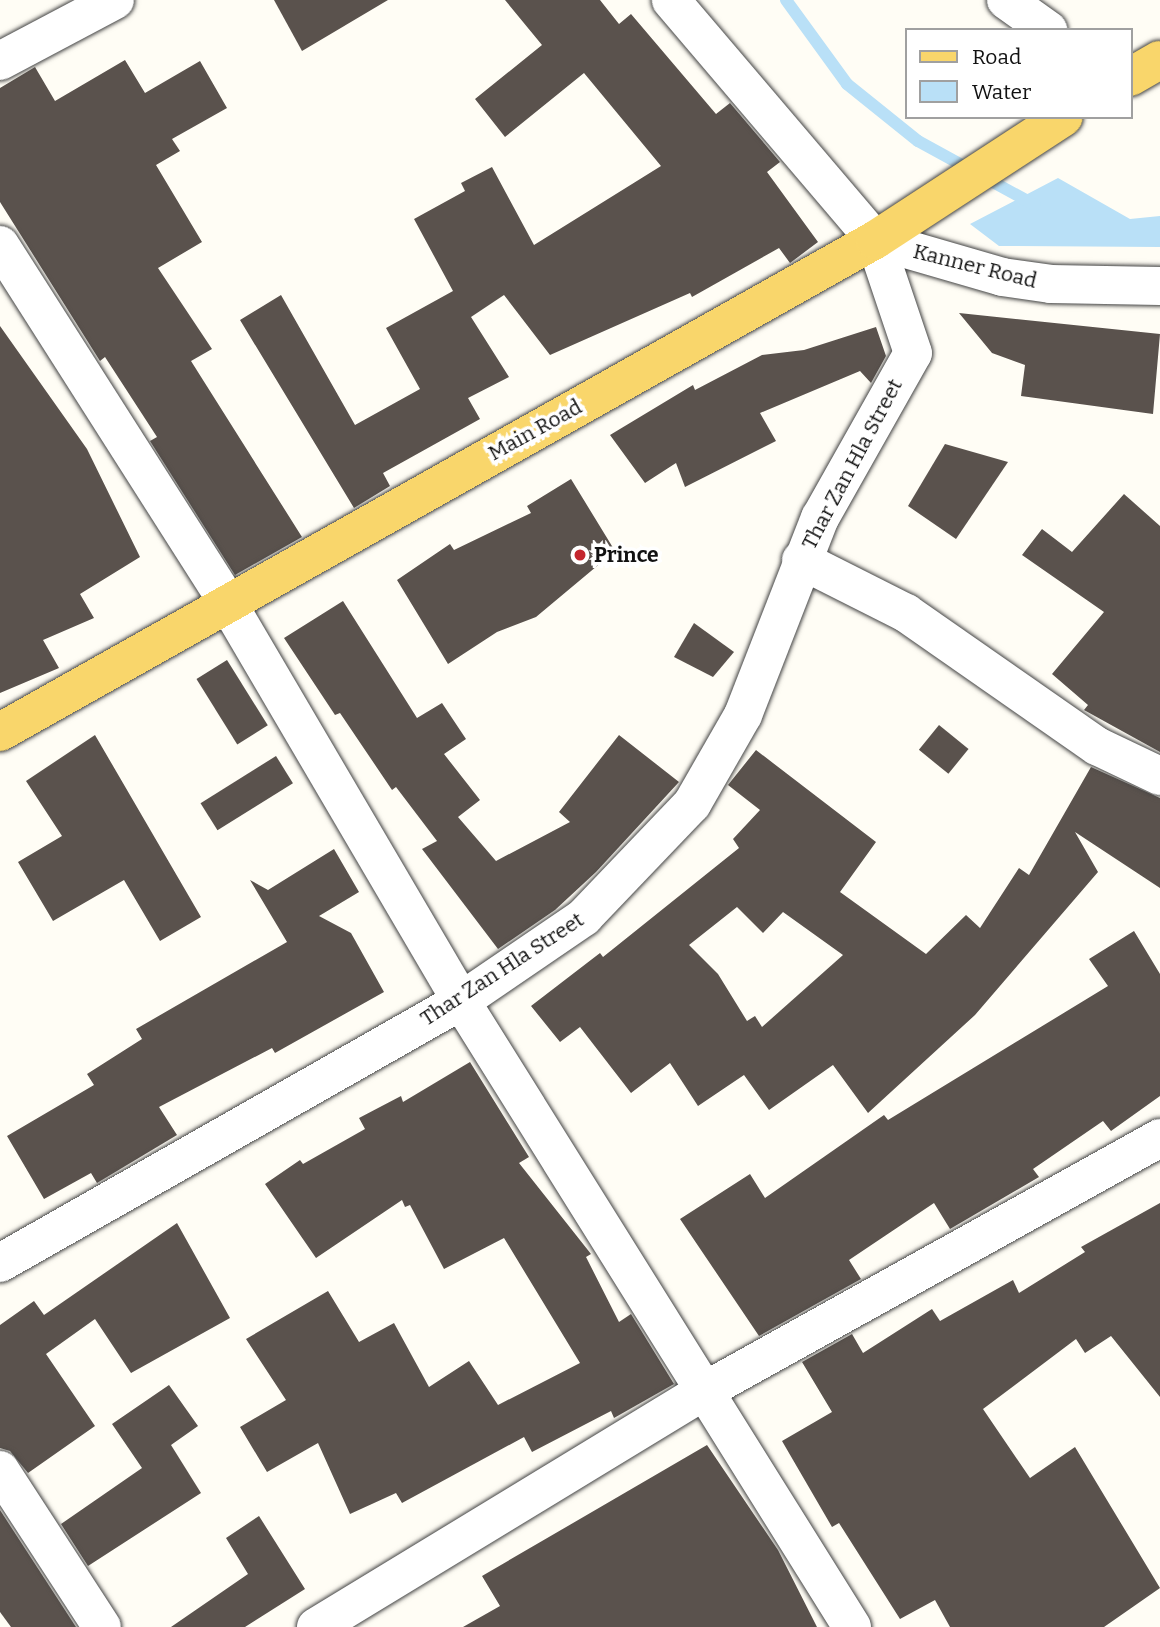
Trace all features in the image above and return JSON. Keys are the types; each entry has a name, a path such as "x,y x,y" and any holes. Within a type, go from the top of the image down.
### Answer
{"main road":[{"path":"1132,76 1160,60"},
{"name":"Main Road","path":"0,732 875,240 1061,119"}],"street":[{"path":"0,61 115,0"},
{"path":"671,0 875,240"},
{"path":"1006,0 1045,28"},
{"name":"Kanner Road","path":"875,240 1002,277 1051,284 1160,286"},
{"name":"Thar Zan Hla Street","path":"0,1263 461,1001 584,917 692,804 743,715 801,560 913,353 875,240"},
{"path":"0,245 227,602 461,1001 708,1389 852,1627"},
{"path":"801,560 906,613 1097,746 1160,776"},
{"path":"316,1627 708,1389 1160,1138"},
{"path":"0,1469 103,1627"}],"water":[{"path":"1058,178 1130,219 1160,216 1160,247 999,246 970,224"}],"building":[{"path":"274,0 388,0 302,51"},
{"path":"505,0 600,0 619,24 631,14 716,114 730,103 780,162 767,172 818,242 790,263 779,248 692,297 690,293 550,355 504,295 471,317 509,377 468,398 480,419 383,473 390,486 354,508 240,320 281,295 355,425 420,389 386,328 453,291 414,219 465,191 461,183 492,167 534,245 661,166 584,73 505,137 475,99 542,45"},
{"path":"125,60 145,93 200,61 227,108 172,139 180,151 156,165 202,242 158,268 212,349 191,361 302,537 235,575 150,441 157,437 105,357 100,361 0,202 0,88 35,67 55,101"},
{"path":"959,313 1160,334 1153,414 1021,396 1025,365 992,353"},
{"path":"0,326 87,449 140,557 80,594 94,618 43,640 59,668 0,693"},
{"path":"876,327 886,356 871,383 860,371 760,413 776,441 685,487 676,463 645,483 610,435 693,385 695,390 762,355 804,350"},
{"path":"945,444 1008,462 956,539 908,506"},
{"path":"571,479 615,551 536,617 497,632 448,664 397,580 450,544 454,550 531,513 527,506"},
{"path":"1124,494 1160,526 1160,752 1084,710 1088,705 1052,674 1104,612 1022,555 1042,529 1072,552"},
{"path":"343,601 417,718 442,703 466,739 444,754 480,800 458,817 496,861 570,822 559,812 619,735 679,782 596,872 555,910 498,949 422,849 437,841 396,787 392,790 340,713 335,715 284,638"},
{"path":"694,623 734,652 713,677 674,657"},
{"path":"227,660 268,725 237,744 196,679"},
{"path":"939,725 969,749 948,774 919,750"},
{"path":"95,735 201,917 160,941 124,880 53,921 18,862 62,836 26,781"},
{"path":"756,750 876,842 840,892 926,954 966,915 980,928 1019,868 1029,875 1091,767 1160,798 1160,888 1075,832 1098,872 975,1015 868,1113 833,1065 769,1110 744,1075 698,1106 670,1063 631,1093 580,1027 560,1042 531,1006 600,953 603,957 739,848 733,839 760,810 728,785","holes":["737,907 763,933 783,912 843,955 762,1027 755,1016 747,1021 718,974 689,945"]},
{"path":"276,756 293,783 217,830 201,803"},
{"path":"334,849 359,892 319,916 351,933 384,992 275,1053 272,1048 159,1107 177,1135 97,1183 91,1173 44,1199 7,1136 94,1085 87,1074 142,1039 136,1029 287,942 250,880 268,890"},
{"path":"1134,931 1160,974 1160,1096 1111,1131 1103,1121 1033,1169 1039,1177 950,1229 934,1203 849,1260 861,1279 759,1336 680,1219 750,1174 765,1198 884,1115 888,1120 1108,986 1089,959"},
{"path":"470,1062 529,1157 519,1163 591,1254 586,1257 619,1322 631,1314 674,1384 614,1418 611,1411 532,1452 524,1437 402,1503 396,1493 350,1514 318,1443 267,1472 240,1427 286,1400 246,1339 328,1291 359,1342 394,1323 429,1387 469,1361 498,1405 580,1363 504,1238 444,1269 410,1205 405,1207 402,1200 316,1258 265,1184 300,1160 303,1164 365,1129 359,1118 401,1096 403,1102"},
{"path":"1160,1203 1160,1397 1111,1336 1085,1353 1076,1339 983,1409 1030,1478 1075,1447 1160,1588 1104,1627 950,1627 935,1600 900,1619 839,1523 832,1527 782,1441 832,1412 802,1362 852,1334 863,1353 932,1309 940,1321 1013,1280 1019,1293 1085,1252 1081,1247"},
{"path":"177,1223 230,1318 131,1373 95,1319 46,1354 95,1426 28,1473 10,1451 0,1448 0,1325 34,1301 44,1315"},
{"path":"169,1385 198,1426 171,1445 201,1493 88,1566 61,1524 142,1468 112,1424"},
{"path":"707,1445 778,1550 817,1627 463,1627 500,1606 482,1576"},
{"path":"0,1510 76,1627 11,1627 0,1612"},
{"path":"259,1516 305,1589 245,1627 171,1627 248,1574 226,1538"}],"waterway":[{"path":"786,0 847,84 918,141 1035,205"}],"place":[{"name":"Prince","path":"580,555"}]}
